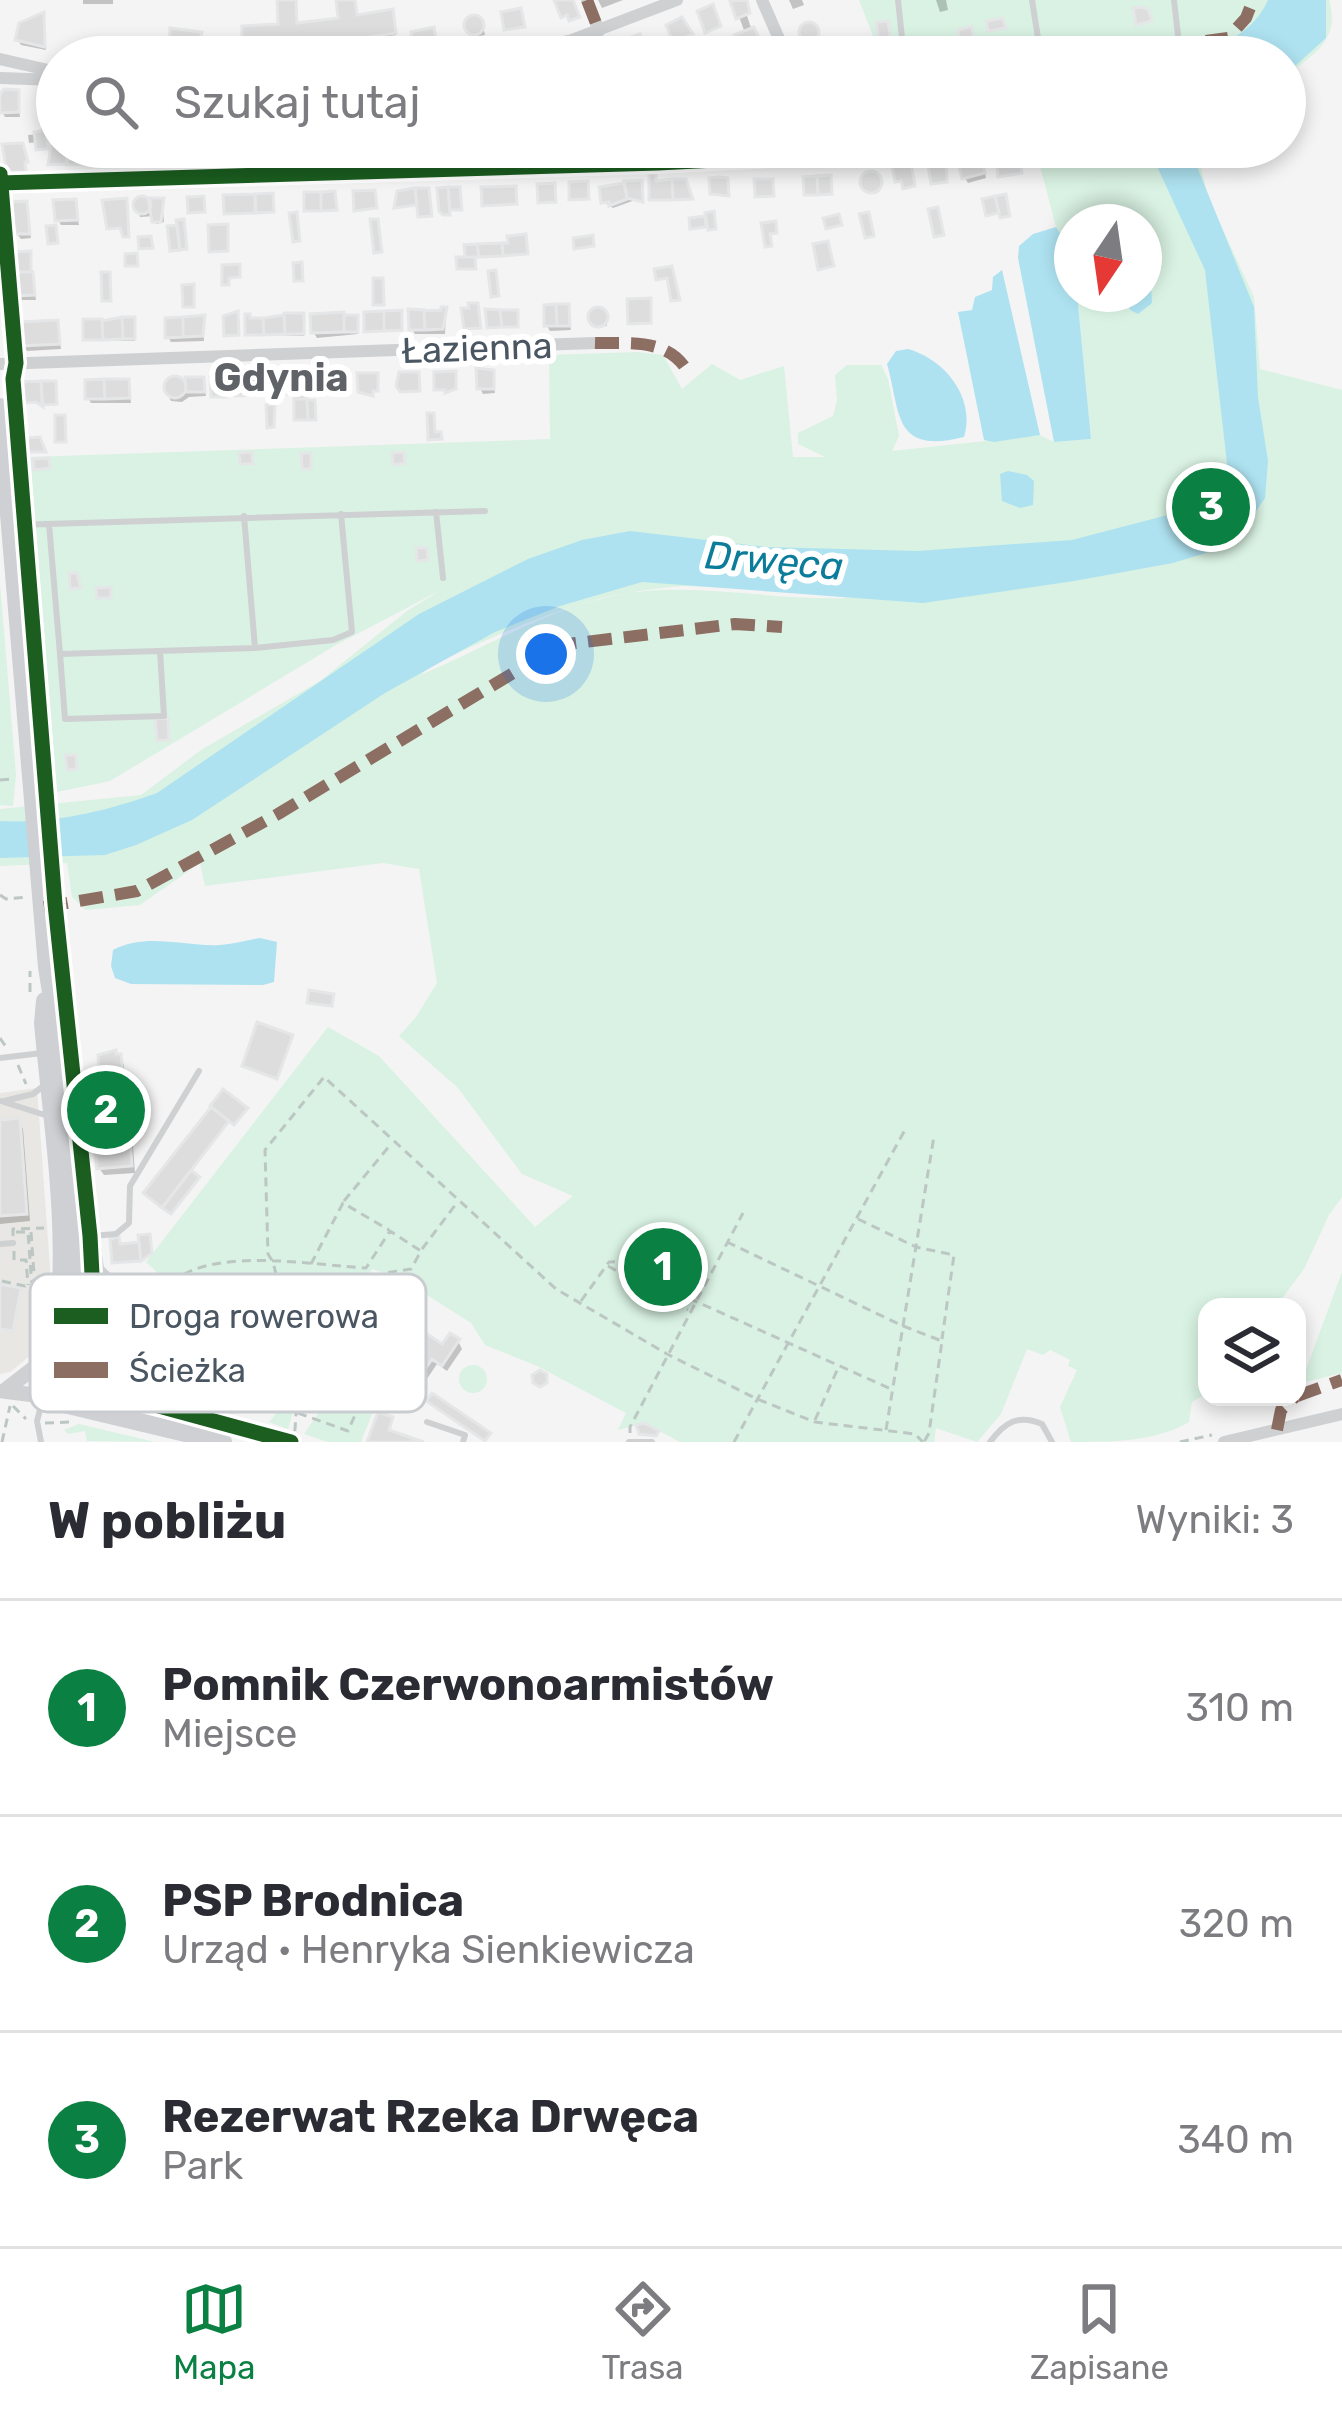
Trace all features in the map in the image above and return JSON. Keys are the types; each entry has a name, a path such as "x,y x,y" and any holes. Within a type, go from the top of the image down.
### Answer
{"main road":[{"path":"0,407 42,884 46,1052 52,1119 61,1150"},
{"path":"47,967 58,1036 65,1274"},
{"path":"61,1234 66,1274"},
{"path":"102,1412 223,1433"}],"street":[{"path":"586,0 599,32"},
{"path":"586,36 677,0"},
{"path":"762,0 778,36"},
{"path":"0,59 36,70"},
{"path":"0,78 36,77"},
{"path":"0,183 379,168"},
{"name":"Łazienna","path":"0,364 595,344"},
{"path":"4,1397 30,1371"},
{"path":"1224,1442 1342,1414"}],"lane":[{"path":"898,0 902,36"},
{"path":"1032,0 1038,36"},
{"path":"1174,0 1178,35"},
{"path":"11,526 485,511"},
{"path":"436,512 443,578"},
{"path":"60,654 255,648 333,640 352,632 341,514"},
{"path":"244,516 255,648"},
{"path":"49,524 65,719 164,716 160,651"},
{"path":"0,1058 46,1052"},
{"path":"61,1234 116,1234 129,1223 130,1186 199,1071"},
{"path":"0,1101 33,1094 49,1081"},
{"path":"0,1101 44,1112 52,1119"},
{"path":"61,1150 92,1148"},
{"path":"96,1235 101,1268 107,1274"},
{"path":"0,1244 14,1244"},
{"path":"39,1412 41,1442"},
{"path":"990,1442 1004,1425 1027,1418 1042,1424 1052,1442"},
{"path":"428,1422 465,1436 463,1442"},
{"path":"631,1441 652,1442"}],"path":[{"path":"3,335 14,335"},
{"path":"0,780 16,779"},
{"path":"0,906 3,897 26,897"},
{"path":"276,1274 268,1254 265,1150 324,1077 556,1289 667,1354 757,1399 815,1422 915,1434 924,1442 954,1255 916,1247 857,1218"},
{"path":"734,1442 907,1128"},
{"path":"886,1431 934,1136"},
{"path":"311,1264 343,1203 393,1142"},
{"path":"384,1274 411,1269 458,1202"},
{"path":"343,1203 421,1251"},
{"path":"631,1441 630,1427 743,1213"},
{"path":"34,1228 31,1274 28,1232 16,1231 34,1228 61,1234"},
{"path":"184,1274 197,1265 273,1262 366,1268 390,1231"},
{"path":"727,1242 942,1340"},
{"path":"2,1281 28,1285 26,1260 14,1260 14,1244"},
{"path":"580,1303 607,1265 637,1261 700,1292"},
{"path":"623,1263 695,1301 892,1390"},
{"path":"607,1265 690,1311"},
{"path":"651,1290 655,1270"},
{"path":"655,1280 664,1275"},
{"path":"815,1422 839,1365"},
{"path":"4,1397 26,1419"},
{"path":"2,1442 4,1397"},
{"path":"166,1412 223,1433 292,1442 296,1412 348,1431 356,1412"}],"shaded area":[{"path":"37,1088 50,1274 30,1274 30,1356 0,1374 0,1093"}],"green space":[{"path":"859,0 1329,0 1332,14 1328,36 1306,60 1306,36 873,36"},
{"path":"1041,168 1201,168 1208,197 1254,297 1260,369 1342,390 1342,1197 1304,1269 1283,1298 1198,1298 1198,1398 1192,1402 1189,1422 1147,1437 1071,1442 1060,1407 1077,1370 1068,1366 1070,1360 1050,1350 1043,1355 1027,1349 1001,1414 977,1442 936,1428 934,1442 680,1442 644,1423 618,1430 626,1413 537,1366 485,1345 471,1323 426,1294 426,1274 372,1269 369,1274 159,1274 146,1262 328,1027 379,1056 535,1227 573,1196 522,1174 458,1088 399,1036 437,983 419,869 383,863 205,886 200,863 140,905 86,910 72,897 67,863 0,866 0,809 141,795 201,750 320,681 407,611 441,590 336,645 110,781 57,792 30,457 550,439 549,355 637,352 663,355 682,389 712,364 740,380 784,366 793,457 825,457 798,444 798,433 833,416 835,375 847,365 881,365 899,436 892,451 1040,435 1054,442 1091,439 1079,312 1162,312 1162,204 1054,204 1054,219","holes":["649,589 786,590 849,598 689,590 616,596","575,606 552,615 420,675 496,636"]},
{"path":"0,583 16,775 13,806 0,805"},
{"path":"86,1245 89,1274 82,1274"},
{"path":"1342,1272 1342,1373 1306,1382 1306,1369"},
{"path":"473,1365 483,1369 487,1379 483,1389 473,1393 463,1389 459,1379 463,1369"},
{"path":"277,1412 293,1412 288,1429 269,1422"},
{"path":"319,1412 373,1412 361,1442 328,1442 304,1434"},
{"path":"79,1424 155,1442 87,1441 85,1431 68,1434 64,1430"}],"water":[{"path":"1268,0 1326,0 1326,38 1306,56 1306,36 1235,36"},
{"name":"Drwęca","path":"1158,168 1198,168 1254,307 1258,397 1268,461 1265,498 1248,523 1219,549 1173,563 923,603 642,582 560,606 495,632 385,693 192,820 136,845 105,855 0,858 0,821 80,815 157,793 419,614 528,559 582,540 630,531 766,547 918,551 1072,540 1206,505 1229,481 1205,270"},
{"path":"1054,228 1054,312 1079,312 1091,439 1054,442 1018,258 1019,246 1033,234"},
{"path":"1002,270 1040,435 994,442 984,440 958,312 972,310 975,297 992,290 993,277"},
{"path":"908,349 934,361 954,382 965,408 964,437 924,440 904,425 887,364 896,351"},
{"path":"1008,471 1034,481 1033,505 1020,508 1002,501 1000,474"},
{"path":"260,938 277,942 274,982 263,985 131,984 115,978 111,966 113,950 139,942 220,945"}],"building":[{"path":"277,0 296,0 297,23 338,18 336,0 355,0 357,15 393,9 396,33 242,36 242,26 278,24"},
{"path":"554,0 573,0 580,17 561,18"},
{"path":"747,0 750,13 736,19 730,1"},
{"path":"713,4 721,26 705,33 697,11"},
{"path":"521,8 525,27 504,30 501,12"},
{"path":"1133,8 1148,9 1152,21 1136,25"},
{"path":"44,12 45,36 36,36 36,45 15,40 19,23"},
{"path":"474,15 484,25 474,35 464,25"},
{"path":"682,17 693,34 671,36 666,25"},
{"path":"1003,18 1006,28 988,31 986,21"},
{"path":"888,21 890,36 878,36 876,22"},
{"path":"802,25 816,25 817,36 801,36"},
{"path":"972,26 973,36 959,36 958,30"},
{"path":"434,27 436,36 411,36 411,32"},
{"path":"754,27 758,36 734,36"},
{"path":"170,28 202,32 201,36 170,36"},
{"path":"4,89 19,90 19,112 0,113"},
{"path":"23,143 26,172 7,172 2,144"},
{"path":"892,168 912,168 915,186 903,189 901,181 895,182"},
{"path":"928,168 946,168 947,182 931,184"},
{"path":"959,168 984,168 985,173 962,179"},
{"path":"997,168 1021,168 1022,173 998,177"},
{"path":"871,171 882,182 871,193 860,182"},
{"path":"649,174 656,174 656,181 672,179 673,200 649,200"},
{"path":"831,175 832,194 818,195 817,176"},
{"path":"817,176 818,195 804,195 803,177"},
{"path":"709,178 728,178 729,196 710,194"},
{"path":"672,179 686,179 693,199 673,200"},
{"path":"754,179 773,179 774,196 755,197"},
{"path":"642,180 643,202 627,198 624,181"},
{"path":"588,181 589,199 569,200 569,182"},
{"path":"555,183 556,202 538,203 537,184"},
{"path":"624,183 627,199 609,206 609,202 601,203 599,187"},
{"path":"516,186 517,204 482,206 481,187"},
{"path":"448,187 450,215 443,215 437,188"},
{"path":"448,187 460,187 462,210 450,210"},
{"path":"415,188 429,188 432,216 418,217"},
{"path":"415,188 417,205 394,208 397,191"},
{"path":"375,190 377,208 354,211 353,191"},
{"path":"335,191 337,210 321,211 321,192"},
{"path":"304,192 321,192 321,211 304,211"},
{"path":"273,193 274,212 255,213 255,194"},
{"path":"255,194 256,213 224,214 223,195"},
{"path":"1006,194 1010,216 1000,218 995,196"},
{"path":"142,196 151,205 142,214 133,205"},
{"path":"204,196 205,212 188,213 187,197"},
{"path":"995,196 999,213 986,216 982,199"},
{"path":"127,198 129,237 123,237 120,228 107,229 102,200"},
{"path":"148,198 164,198 161,222 152,222"},
{"path":"76,199 78,220 55,221 53,200"},
{"path":"27,201 30,234 15,234 15,229 9,229 6,202"},
{"path":"938,207 944,235 934,237 928,209"},
{"path":"714,211 716,229 708,230 705,213"},
{"path":"297,212 300,241 293,242 289,213"},
{"path":"869,212 874,236 865,238 859,214"},
{"path":"839,214 842,225 826,229 823,218"},
{"path":"705,216 706,227 690,229 689,218"},
{"path":"184,219 187,249 180,250 176,220"},
{"path":"370,219 378,219 382,252 374,253"},
{"path":"776,221 777,233 770,234 772,246 765,247 761,223"},
{"path":"228,224 228,251 209,252 208,225"},
{"path":"56,225 58,243 48,244 46,226"},
{"path":"177,225 180,250 170,251 167,226"},
{"path":"526,234 528,254 503,256 507,236"},
{"path":"593,235 594,246 574,249 573,238"},
{"path":"151,236 153,248 139,249 138,237"},
{"path":"828,241 834,266 818,270 813,244"},
{"path":"502,243 503,256 479,257 477,244"},
{"path":"477,244 479,257 465,257 464,245"},
{"path":"31,251 31,272 13,272 11,252"},
{"path":"137,253 138,266 125,266 125,254"},
{"path":"456,257 475,257 476,269 457,269"},
{"path":"302,262 303,281 294,281 293,263"},
{"path":"240,264 240,277 222,285 222,265"},
{"path":"672,266 680,300 671,301 667,278 656,280 654,269"},
{"path":"496,270 499,296 491,297 488,271"},
{"path":"13,272 33,272 35,295 15,296"},
{"path":"101,272 110,272 111,301 102,301"},
{"path":"373,278 383,278 384,305 373,305"},
{"path":"194,284 194,307 183,307 182,285"},
{"path":"651,298 651,323 628,324 627,299"},
{"path":"468,303 478,303 481,328 464,329 461,308 469,308"},
{"path":"556,304 557,326 544,326 544,305"},
{"path":"556,304 569,304 570,326 557,326"},
{"path":"447,307 443,329 425,330 424,311"},
{"path":"598,307 608,317 598,327 588,317"},
{"path":"408,309 424,310 425,330 409,330"},
{"path":"485,309 500,310 502,327 487,328"},
{"path":"402,310 402,330 384,331 384,311"},
{"path":"500,310 518,310 518,327 502,327"},
{"path":"238,311 239,335 224,336 223,316"},
{"path":"384,311 384,331 364,332 364,312"},
{"path":"344,312 344,332 311,333 310,314"},
{"path":"284,313 304,313 304,334 285,334"},
{"path":"245,314 263,318 264,335 245,335"},
{"path":"205,315 203,336 183,337 183,317"},
{"path":"284,315 285,334 264,335 263,318"},
{"path":"344,315 358,315 358,332 344,332"},
{"path":"122,317 135,317 135,339 123,339"},
{"path":"122,317 123,339 103,340 102,321"},
{"path":"183,317 183,337 165,338 165,318"},
{"path":"83,319 102,319 103,340 83,340"},
{"path":"58,320 60,344 21,346 20,322"},
{"path":"476,368 494,370 494,389 477,389"},
{"path":"456,371 456,389 434,390 434,372"},
{"path":"399,372 419,372 420,391 400,392 396,386"},
{"path":"357,373 378,373 378,391 373,396 358,392"},
{"path":"274,374 303,374 307,399 274,394"},
{"path":"318,374 337,374 338,392 318,393"},
{"path":"175,376 186,387 175,398 164,387"},
{"path":"256,376 256,395 235,396 230,379"},
{"path":"185,377 204,377 205,392 186,392"},
{"path":"210,377 225,377 226,397 211,397"},
{"path":"104,379 129,379 130,398 105,399"},
{"path":"104,379 105,399 85,399 85,380"},
{"path":"41,381 43,407 24,403 22,382"},
{"path":"41,381 56,381 57,404 42,405"},
{"path":"294,399 307,399 308,420 294,420"},
{"path":"307,400 315,400 316,420 308,420"},
{"path":"275,404 274,427 267,428 266,405"},
{"path":"427,413 434,413 435,432 441,432 442,439 428,440"},
{"path":"55,415 65,415 66,442 55,442"},
{"path":"40,437 46,452 28,452 27,438"},
{"path":"252,452 253,464 240,464 239,453"},
{"path":"404,452 405,463 393,465 392,453"},
{"path":"301,453 311,453 311,469 302,469"},
{"path":"49,458 50,468 34,470 33,459"},
{"path":"416,548 427,548 428,560 417,561"},
{"path":"69,573 77,573 81,588 70,589"},
{"path":"111,587 111,598 97,598 96,588"},
{"path":"168,718 169,740 157,741 155,719"},
{"path":"65,755 76,755 77,769 67,770"},
{"path":"309,990 334,994 332,1006 307,1003"},
{"path":"257,1022 293,1035 277,1079 242,1066"},
{"path":"116,1050 121,1054 124,1090 129,1090 125,1103 119,1103 121,1121 129,1121 132,1166 97,1169 92,1104 102,1104 98,1055"},
{"path":"223,1089 248,1108 234,1125 210,1106"},
{"path":"211,1107 229,1121 162,1208 143,1193"},
{"path":"20,1118 27,1214 0,1216 0,1120"},
{"path":"191,1170 200,1177 171,1214 162,1208"},
{"path":"150,1234 152,1253 141,1261 138,1235"},
{"path":"119,1237 120,1244 139,1242 141,1261 112,1263 110,1239"},
{"path":"0,1284 21,1288 13,1331 0,1329"},
{"path":"426,1333 442,1344 450,1333 460,1339 442,1366 432,1359 426,1368"},
{"path":"540,1370 547,1374 547,1383 540,1387 533,1383 532,1375"},
{"path":"432,1393 491,1433 485,1441 426,1401"},
{"path":"378,1412 393,1417 389,1430 424,1442 367,1442"},
{"path":"644,1423 659,1431 656,1436 639,1434 636,1425"}],"marked path":[{"path":"587,0 599,31"},
{"path":"1230,36 1246,18 1253,0"},
{"path":"595,343 655,347 684,366"},
{"path":"44,907 137,891 278,814 560,645 735,624 782,627"},
{"path":"1306,1393 1342,1380"},
{"path":"1277,1430 1285,1406"}],"cycle path":[{"path":"0,183 494,168"},
{"path":"0,174 55,904 92,1274"},
{"path":"181,1412 291,1442"}],"place":[{"name":"Rezerwat Rzeka Drwęca","path":"1211,507"},
{"name":"PSP Brodnica","path":"106,1110"},
{"name":"Pomnik Czerwonoarmistów","path":"663,1267"}],"district":[{"name":"Gdynia","path":"281,378"}]}
